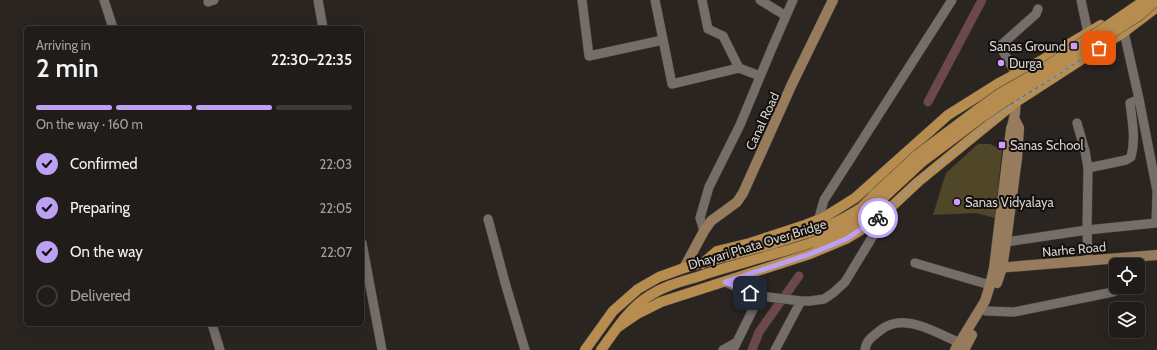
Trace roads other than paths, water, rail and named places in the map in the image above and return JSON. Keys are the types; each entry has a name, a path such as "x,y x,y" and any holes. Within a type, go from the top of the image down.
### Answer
{"main road":[{"name":"Canal Road","path":"684,268 711,221 737,202 743,193 792,84 833,0"},
{"path":"702,264 717,252 750,243 818,221 823,218 855,198 948,115 999,83 1088,33 1137,0"},
{"name":"Dhayari Phata Over Bridge","path":"618,327 623,319 648,297 668,286 815,242 848,226 872,210 879,196 917,155 999,94 1040,70 1145,0"},
{"name":"Dhayari Phata Over Bridge","path":"585,350 613,311 638,289 659,277 684,268 772,244 829,226 846,217 879,196 982,117 1140,15 1157,0"},
{"path":"601,350 618,327 637,314 661,302 810,254 846,239 871,224 918,182 1016,102 1124,32 1157,7"},
{"path":"960,348 986,311 993,297 998,268 1011,129 1015,120 1016,102 1013,76"},
{"path":"960,348 985,301 1006,242 1017,158 1019,128 1015,120"},
{"name":"Narhe Road","path":"1141,258 1157,255"},
{"name":"Narhe Road","path":"998,268 1088,261 1109,262"}],"street":[{"path":"104,0 112,26"},
{"path":"318,0 323,26"},
{"path":"582,0 589,56 663,40"},
{"path":"655,0 672,84 739,68 760,76"},
{"path":"702,0 708,29 723,36 739,68"},
{"path":"760,0 786,16"},
{"path":"704,231 700,218 709,188 740,125 793,0"},
{"path":"818,221 824,200 952,0"},
{"path":"1081,0 1088,33"},
{"path":"1013,76 1000,46 1036,14 1038,9"},
{"path":"1006,242 1087,230 1156,223 1157,192 1139,100 1124,32 1114,16"},
{"path":"1088,168 1126,160 1131,157 1134,132 1130,103 1139,100"},
{"path":"1077,123 1088,168 1088,261"},
{"path":"725,282 763,297 801,302 824,299 845,282 889,209"},
{"path":"488,219 525,350"},
{"path":"364,254 382,350"},
{"path":"915,263 990,286"},
{"path":"986,311 1014,312 1109,293"},
{"path":"723,350 735,346 763,297"},
{"path":"775,350 801,302"},
{"path":"865,350 870,338 884,327 904,322 917,324 960,348"},
{"path":"213,326 220,350"}],"waterway":[{"path":"928,102 982,0"},
{"path":"752,350 759,332 799,276"}],"place":[{"name":"Sanas Ground","path":"1074,46"},
{"name":"Durga","path":"1001,63"},
{"name":"Sanas School","path":"1002,145"},
{"name":"Sanas Vidyalaya","path":"957,202"}]}
